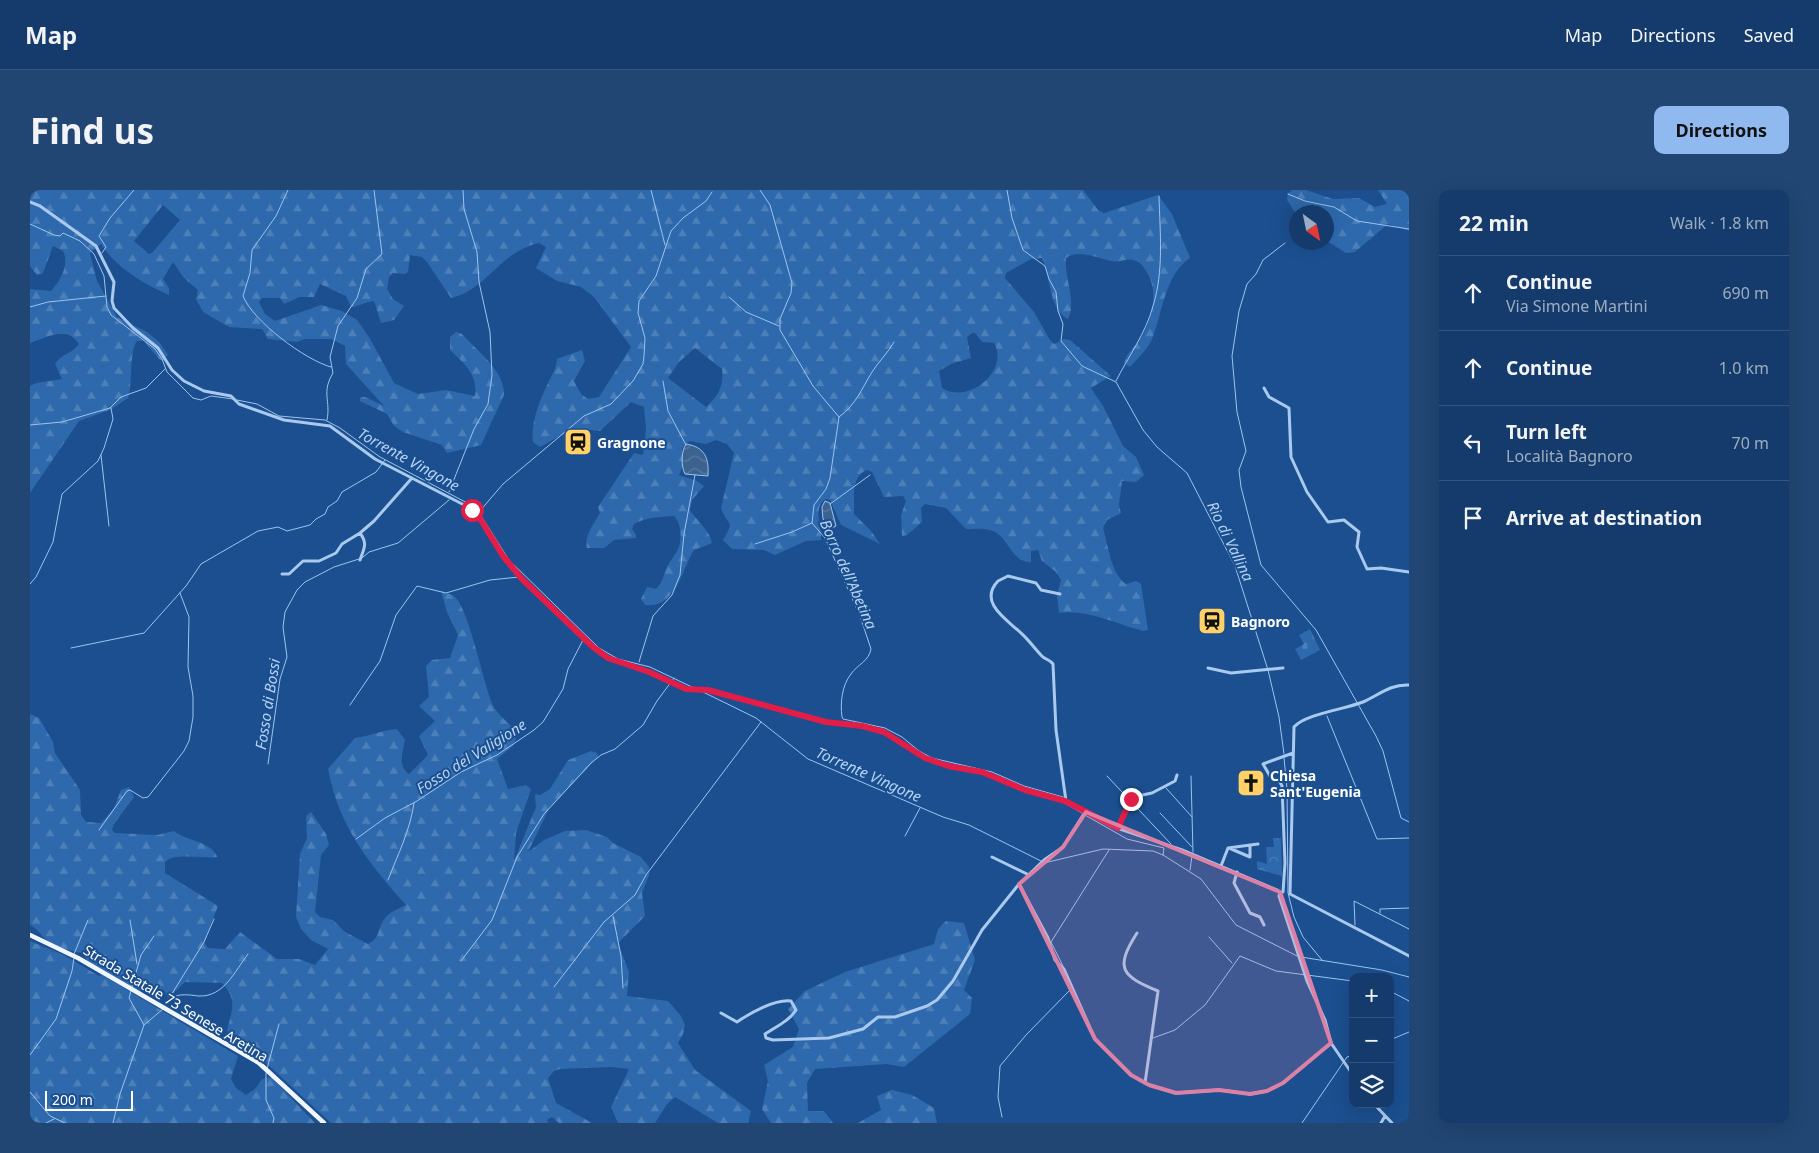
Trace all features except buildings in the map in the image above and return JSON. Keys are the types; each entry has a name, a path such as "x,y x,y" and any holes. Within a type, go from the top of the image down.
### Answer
{"main road":[{"name":"Strada Statale 73 Senese Aretina","path":"30,935 78,958 259,1063 324,1123"}],"street":[{"path":"30,202 40,206 96,246 114,282 112,302 114,308 133,328 158,348 184,382 204,391 236,400 240,404 284,420 328,425 382,463 468,507 479,517 503,556 520,577 593,647 608,658 686,689 703,690 826,722 862,726 884,732 925,758 948,766 982,772 1025,790 1066,802 1118,828 1237,872 1286,893 1409,956"},
{"path":"1264,388 1270,397 1289,408 1291,457 1306,492 1328,522 1344,520 1359,532 1357,548 1367,569 1381,568 1409,572"},
{"path":"282,574 289,574 303,561 319,561 336,553 342,544 360,533 412,478"},
{"path":"360,533 366,541 366,548 361,558"},
{"path":"1060,594 1041,590 1036,583 1008,576 998,580 992,594 993,602 1003,619 1020,631 1034,644 1042,657 1053,664 1056,730 1066,802"},
{"path":"1208,668 1231,673 1283,668"},
{"path":"1286,893 1294,727 1296,724 1358,703 1390,687 1409,685"},
{"path":"1286,893 1282,786 1280,782 1270,776 1263,764 1294,753"},
{"path":"1118,828 1133,797 1152,793 1175,781 1177,775"},
{"path":"720,1013 737,1022 747,1015 782,1001 791,1001 796,1010 789,1020 765,1034 766,1038 773,1040 829,1038 864,1029 878,1017 895,1017 927,1006 937,1000 953,981 982,930 1019,884 1044,860 1062,847 1086,812"},
{"path":"1229,848 1258,844"},
{"path":"1229,848 1250,857 1250,845"},
{"path":"1221,866 1229,848"},
{"path":"992,857 1029,874"},
{"path":"1237,872 1234,883 1250,913 1260,917 1264,925"},
{"path":"1019,884 1048,938 1055,960 1064,969 1095,1039 1131,1075 1145,1083 1176,1093 1219,1090 1250,1094 1267,1091 1283,1083 1331,1043"},
{"path":"1286,893 1279,896 1307,981 1325,1020 1331,1043 1349,1068"},
{"path":"1137,933 1125,951 1123,966 1131,979 1158,991 1145,1083"},
{"path":"1378,1108 1392,1123"},
{"path":"1381,1123 1385,1116"}],"highlighted area":[{"path":"1086,812 1280,892 1331,1043 1283,1083 1267,1091 1250,1094 1219,1090 1176,1093 1149,1085 1131,1075 1095,1039 1019,884 1063,847"}],"green space":[{"path":"30,190 1083,190 1098,210 1104,213 1158,195 1172,214 1190,258 1181,266 1169,284 1150,343 1130,367 1124,363 1145,331 1151,315 1153,299 1152,283 1138,262 1130,260 1114,261 1082,254 1071,255 1066,258 1071,297 1068,319 1057,309 1042,258 1031,259 1006,273 1005,278 1034,312 1054,344 1064,339 1070,340 1111,376 1091,388 1103,406 1123,446 1136,457 1144,475 1136,482 1122,481 1119,505 1121,513 1107,520 1103,528 1113,566 1121,579 1126,584 1136,581 1141,584 1148,630 1143,631 1091,615 1070,612 1059,613 1057,595 1061,580 1056,572 1042,561 1038,550 1031,551 1031,562 1020,559 998,534 987,529 966,529 946,508 925,504 921,508 922,522 907,535 902,536 901,515 906,501 903,496 884,497 872,472 867,470 858,477 854,489 854,514 871,531 880,544 841,525 830,500 826,499 819,507 821,540 806,541 775,555 764,550 732,549 723,540 730,525 721,508 734,453 727,444 716,440 706,444 690,441 684,445 682,449 684,463 679,475 697,481 704,486 692,500 690,510 706,530 712,543 694,550 677,586 664,601 656,605 645,605 641,599 647,587 656,589 662,581 668,564 679,546 680,530 674,516 643,520 634,524 632,529 636,538 614,540 604,548 587,548 586,543 590,530 600,513 598,507 634,453 643,455 646,429 644,407 631,402 600,431 574,428 540,447 533,442 533,426 537,410 556,366 557,359 582,350 585,361 574,381 581,394 588,399 599,397 631,347 594,297 581,287 557,281 536,268 546,247 539,243 514,254 475,287 451,298 427,262 422,257 410,255 408,272 405,274 393,273 389,277 387,289 393,299 404,306 394,320 381,323 374,301 351,307 346,296 320,284 314,297 300,297 284,304 280,298 262,298 259,302 265,314 275,321 321,305 342,311 357,320 369,337 394,383 418,394 446,390 475,396 474,382 469,370 450,350 450,337 456,332 462,334 495,370 503,386 504,395 481,445 447,453 442,445 403,432 394,426 387,414 360,401 360,397 365,397 384,406 346,364 345,346 332,339 305,339 297,342 268,339 262,329 229,327 203,312 196,299 198,290 184,278 173,262 163,279 169,288 169,295 131,274 114,260 101,244 90,253 97,281 117,317 147,332 160,343 168,355 163,361 159,359 144,341 137,341 133,352 128,398 112,409 79,421 30,493 30,386 36,383 62,379 55,364 79,344 74,338 63,334 57,334 30,343 30,289 51,291 61,278 65,267 65,256 63,251 53,246 43,273 37,275 30,266","holes":["163,205 180,220 152,253 149,254 134,241","975,333 982,342 994,343 997,354 996,364 984,382 974,389 952,392 942,388 939,371 951,364 971,358 967,337","695,348 722,369 720,390 706,407 668,378 679,362"]},
{"path":"1292,190 1306,190 1333,199 1359,198 1375,207 1387,204 1378,190 1409,190 1409,231 1388,224 1355,252 1346,253 1334,245 1334,205 1290,205 1287,200 1288,193"},
{"path":"441,591 454,596 460,604 470,630 492,703 500,715 518,733 513,746 497,759 508,789 526,785 531,789 516,833 514,861 536,807 535,794 540,795 550,789 568,760 591,751 597,753 598,757 549,809 528,852 544,840 565,831 586,830 607,837 613,843 641,857 649,867 649,875 642,893 645,916 618,943 629,972 627,996 668,1001 681,1016 685,1025 678,1043 695,1070 751,1111 748,1123 718,1123 675,1097 667,1104 655,1123 618,1123 611,1107 629,1069 612,1067 560,1069 554,1071 548,1078 556,1103 592,1123 559,1123 552,1117 547,1120 548,1123 331,1123 265,1062 231,1036 227,1030 232,1011 232,1000 222,983 185,982 168,998 164,990 148,988 141,992 88,962 83,953 53,945 30,925 30,714 39,718 53,742 55,753 80,790 81,815 86,822 101,823 114,808 121,790 129,787 134,797 114,824 112,830 115,833 157,835 174,831 204,844 214,851 218,857 175,857 165,862 165,873 218,906 204,942 208,948 225,949 240,932 277,959 299,959 315,965 328,949 311,940 301,929 296,917 300,854 307,838 306,816 311,812 326,834 329,845 321,855 315,912 320,917 333,920 345,932 368,944 372,942 385,918 393,911 406,905 379,874 347,826 339,809 328,769 355,738 397,729 405,740 402,763 405,771 409,774 428,755 419,736 435,721 419,706 429,697 426,666 432,660 450,658 458,635 447,612"},
{"path":"1310,629 1320,650 1301,660 1295,649 1304,644 1299,635"},
{"path":"1273,838 1281,838 1282,876 1257,869 1257,861 1267,864 1266,847 1274,847"},
{"path":"946,921 964,923 975,960 964,990 972,998 970,1014 904,1067 887,1064 815,1069 807,1083 808,1111 824,1111 833,1123 771,1123 762,1109 768,1081 764,1065 793,1047 799,1029 788,1009 805,991 845,972 934,944 938,929"},
{"path":"30,941 64,955 99,976 102,975 238,1056 231,1079 236,1088 246,1095 255,1089 262,1079 271,1077 315,1123 30,1123"},
{"path":"892,1090 912,1095 934,1108 937,1123 858,1123 881,1110 877,1096"}],"water":[{"path":"686,444 702,451 708,464 708,476 685,474 682,459"},
{"path":"825,501 830,503 836,526 832,528 823,519 822,507"}],"waterway":[{"path":"102,253 106,247 99,236 110,218 134,190"},
{"path":"288,190 276,216 252,250 250,273 243,296 257,317 268,328 294,348 331,367"},
{"path":"327,420 327,391 329,380 333,373 330,357 338,326 357,298 366,269 382,254 374,190"},
{"path":"449,492 474,429 488,404 492,375 490,332 479,282 477,252 464,209 463,190"},
{"path":"651,190 665,245"},
{"name":"Borro dell'Abetina","path":"760,190 770,205 792,283 791,293 780,319 780,330 813,386 839,417 830,478 826,489 814,505 812,523 825,538 860,616 871,649 868,657 848,678 841,706 842,717 843,719 885,728 902,737 919,751 932,758 992,772 1024,786 1063,797 1065,800"},
{"name":"Rio di Vallina","path":"1007,190 1012,218 1023,250 1045,266 1056,292 1058,311 1063,324 1061,341 1082,366 1116,382 1143,430 1157,447 1187,473 1235,566 1268,670 1279,717 1284,754"},
{"path":"479,512 503,484 584,416 611,404 633,381 643,364 644,356 645,338 638,313 639,301 656,276 671,231 683,218 706,201 712,192"},
{"path":"1288,194 1305,201 1334,207 1357,221 1409,229"},
{"path":"1116,381 1146,326 1156,293 1160,266 1159,196"},
{"name":"Torrente Vingone","path":"30,224 54,235 60,236 63,233 80,241 94,254 104,276 107,307 111,315 155,349 162,359 167,372 193,398 201,400 211,396 233,399"},
{"path":"1285,243 1263,260 1256,274 1247,284 1239,311 1232,356 1237,412 1246,451 1239,470 1241,487 1261,565 1316,630 1376,736 1383,751 1401,818 1409,822"},
{"path":"30,307 48,302 106,296"},
{"path":"729,297 746,312 779,326"},
{"path":"839,417 854,402 872,372 894,342"},
{"path":"30,425 62,422 110,408 121,397 146,388 165,369"},
{"path":"663,381 668,411 686,445"},
{"name":"Torrente Vingone","path":"237,400 257,404 279,416 325,420 340,428 380,457 471,505 480,514 509,560 599,648 618,659 650,667 694,688"},
{"path":"30,584 36,577 53,542 62,494 98,461 104,448 113,419 111,408"},
{"path":"101,455 109,526"},
{"path":"71,648 144,633 186,586 201,564 258,531 278,527 287,531 310,525 325,514 328,507 337,501 342,492 376,472 385,460"},
{"path":"639,662 653,616 672,595 680,575 684,534 695,475"},
{"path":"830,504 870,475"},
{"name":"Fosso di Bossi","path":"362,558 369,552 398,543 449,500"},
{"path":"755,544 792,532 812,523"},
{"path":"825,538 827,525"},
{"name":"Fosso di Bossi","path":"268,764 280,679 287,657 283,627 285,612 297,590 305,582 334,567 359,559"},
{"path":"350,705 380,661 396,615 417,586 446,593 490,580 519,577"},
{"path":"99,830 127,791 130,790 143,798 148,797 184,751 189,741 193,717 193,696 188,667 189,617 180,593"},
{"name":"Fosso del Valigione","path":"356,839 385,818 417,801 461,772 497,755 534,730 543,722 563,689 568,669 583,640"},
{"path":"461,961 492,920 517,857 544,814 591,763 601,755 615,749 643,725 657,701 674,678"},
{"name":"Torrente Vingone","path":"703,692 756,718 808,759 943,817 969,825 1041,861"},
{"path":"1327,716 1377,839 1409,838"},
{"path":"554,987 604,922 635,895 646,875 761,722"},
{"name":"Rio di Vallina","path":"1284,758 1287,789 1288,893 1294,917 1303,937 1322,960"},
{"path":"1107,776 1171,844"},
{"path":"1191,776 1193,852"},
{"path":"1166,788 1192,817"},
{"path":"388,880 407,833 414,803"},
{"name":"Borro dell'Abetina","path":"1066,804 1082,813"},
{"path":"905,836 920,808"},
{"path":"1160,813 1192,847"},
{"name":"Borro dell'Abetina","path":"1085,815 1127,839 1164,848 1163,855"},
{"name":"Torrente Vingone","path":"1044,863 1103,849 1153,851 1163,855 1201,879 1236,925 1297,956"},
{"path":"1063,966 1051,942 1109,850"},
{"path":"1190,870 1192,856"},
{"path":"1355,925 1354,901 1409,929"},
{"path":"1380,913 1380,909 1409,908"},
{"path":"613,916 621,956 623,988"},
{"path":"165,1005 204,942 214,919"},
{"path":"74,954 88,920"},
{"path":"130,920 137,964"},
{"path":"132,987 141,955 154,936"},
{"path":"1209,937 1232,963"},
{"path":"171,998 181,995 208,995 215,992 228,982 248,954"},
{"path":"1153,1038 1175,1030 1205,1005 1240,956 1276,971 1349,980"},
{"name":"Torrente Vingone","path":"1301,957 1382,970 1409,977"},
{"path":"30,1055 56,1019 72,971 74,958"},
{"path":"1002,1117 998,1097 1000,1066 1026,1035 1071,989"},
{"path":"113,1123 120,1094 144,1025 129,998 131,991"},
{"path":"1394,993 1409,1001"},
{"path":"144,1025 163,1009"},
{"path":"267,1069 279,1024"},
{"path":"1394,1038 1409,1032"},
{"path":"1302,1123 1349,1056"},
{"path":"266,1073 266,1100 274,1118 273,1123"},
{"path":"30,1092 50,1116 65,1123"},
{"path":"46,1123 54,1119"},
{"path":"1404,1123 1409,1120"}],"place":[{"name":"Gragnone","path":"578,442"},
{"name":"Bagnoro","path":"1212,621"},
{"name":"Chiesa Sant'Eugenia","path":"1251,783"}],"route":[{"path":"472,510 479,517 503,556 522,579 593,647 608,658 649,672 686,689 708,690 826,722 862,726 884,732 925,758 948,766 982,772 1025,790 1065,801 1118,828 1131,799"}]}
